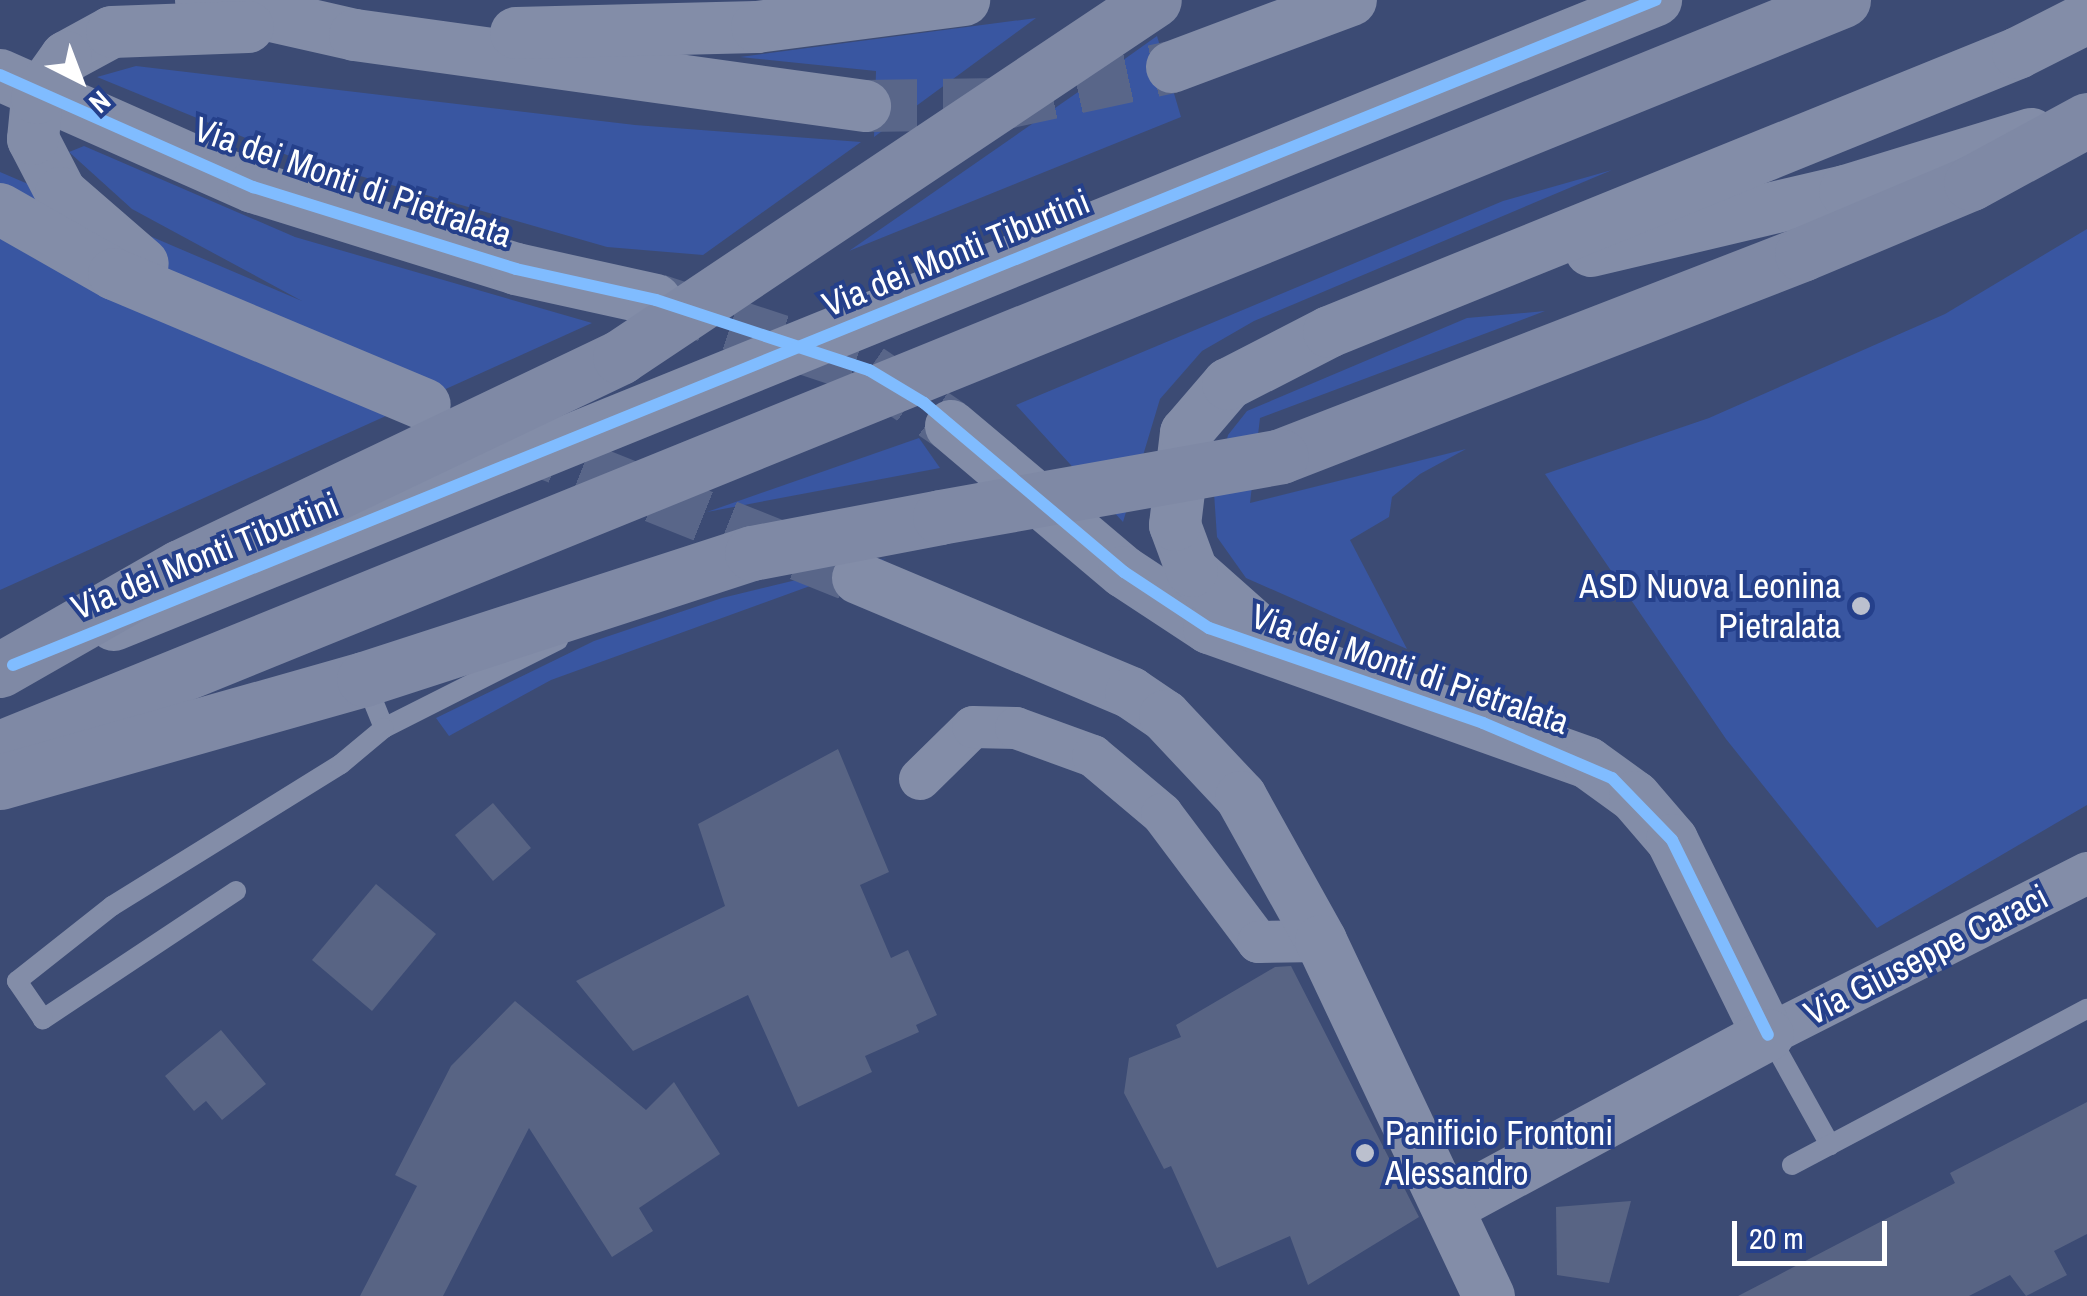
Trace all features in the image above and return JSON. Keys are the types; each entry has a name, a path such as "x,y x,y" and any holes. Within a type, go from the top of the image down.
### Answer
{"main road":[{"path":"7,668 180,566 620,356 1154,0"},
{"path":"0,748 1843,0"},
{"path":"0,782 374,703 681,574 790,544 1282,456 1802,254 1971,182 2087,119"}],"street":[{"path":"202,0 354,35 865,106"},
{"path":"354,35 725,29 964,0"},
{"path":"1172,67 1350,0"},
{"name":"Via dei Monti Tiburtini","path":"7,668 1656,0"},
{"path":"1341,671 1257,629 1192,572 1175,525 1179,454 1198,413 1243,374 1452,282 2018,53 2087,18"},
{"path":"190,302 61,193 34,139 37,98 66,57 112,32 300,25"},
{"name":"Via dei Monti di Pietralata","path":"0,75 270,193 516,270 656,300"},
{"path":"1452,282 1846,191 2087,119"},
{"path":"0,209 114,274 190,302 426,405"},
{"name":"Via dei Monti di Pietralata","path":"952,426 1167,604 1228,638 1341,671 1588,763 1634,797 1672,840 1768,1035"},
{"path":"858,578 1084,668 1165,716 1241,798 1321,941 1489,1296"},
{"path":"920,779 974,727 1016,728 1093,756 1162,814 1258,942 1321,941"},
{"name":"Via Giuseppe Caraci","path":"1448,1206 1768,1035 2087,872"}],"lane":[{"path":"236,892 43,1019 17,981 112,906 325,774 374,703"},
{"path":"1792,1165 2087,1009"},
{"path":"1768,1035 1830,1144"}],"shaded area":[{"path":"1036,18 874,137 876,71 740,57"},
{"path":"1157,36 1181,117 849,251 1081,90"},
{"path":"136,66 635,125 861,142 703,255 607,247 287,155 97,77"},
{"path":"84,146 295,237 592,323 0,590 0,172 302,301 132,209 69,152"},
{"path":"1612,170 1254,321 1202,351 1160,399 1123,522 1016,405 1503,201"},
{"name":"ASD Nuova Leonina Pietralata","path":"2087,229 2087,805 1877,928 1726,739 1545,474 1709,418 1945,314"},
{"path":"1545,311 1260,418 1250,503 1466,449 1420,474 1392,497 1389,517 1350,540 1407,649 1246,578 1217,537 1214,493 1228,435 1247,411 1467,318"},
{"path":"919,438 940,468 707,512"},
{"path":"887,558 551,680 449,736 436,718 594,641 722,598"}],"building":[{"path":"838,749 889,872 860,885 891,958 908,950 937,1015 916,1025 919,1032 865,1056 872,1072 798,1107 748,995 633,1051 576,981 725,906 698,824"},
{"path":"493,803 531,848 493,881 455,835"},
{"path":"376,884 436,934 372,1011 312,960"},
{"path":"1291,966 1419,1217 1308,1285 1290,1236 1217,1268 1171,1166 1164,1169 1124,1093 1129,1058 1181,1037 1176,1025 1275,967"},
{"path":"515,1001 646,1110 674,1082 720,1154 639,1208 653,1231 612,1257 529,1128 443,1296 360,1296 417,1186 395,1175 451,1066"},
{"path":"221,1030 266,1084 222,1120 206,1101 194,1111 165,1076"},
{"path":"2087,1102 2087,1234 2054,1251 2067,1275 2026,1296 2010,1275 1969,1296 1738,1296 1955,1183 1950,1173"},
{"path":"1631,1201 1609,1283 1557,1275 1556,1207"}],"tunnel":[{"path":"865,106 1001,104 1172,67"},
{"path":"657,300 869,370 951,426"},
{"path":"510,439 858,578"}],"cycle path":[{"path":"13,665 1656,0"},
{"path":"0,75 253,187 516,269 656,300 869,370 924,403 1124,572 1209,628 1483,723 1612,778 1672,840 1768,1035"}],"place":[{"name":"ASD Nuova Leonina Pietralata","path":"1861,606"},
{"name":"Panificio Frontoni Alessandro","path":"1365,1153"}]}
